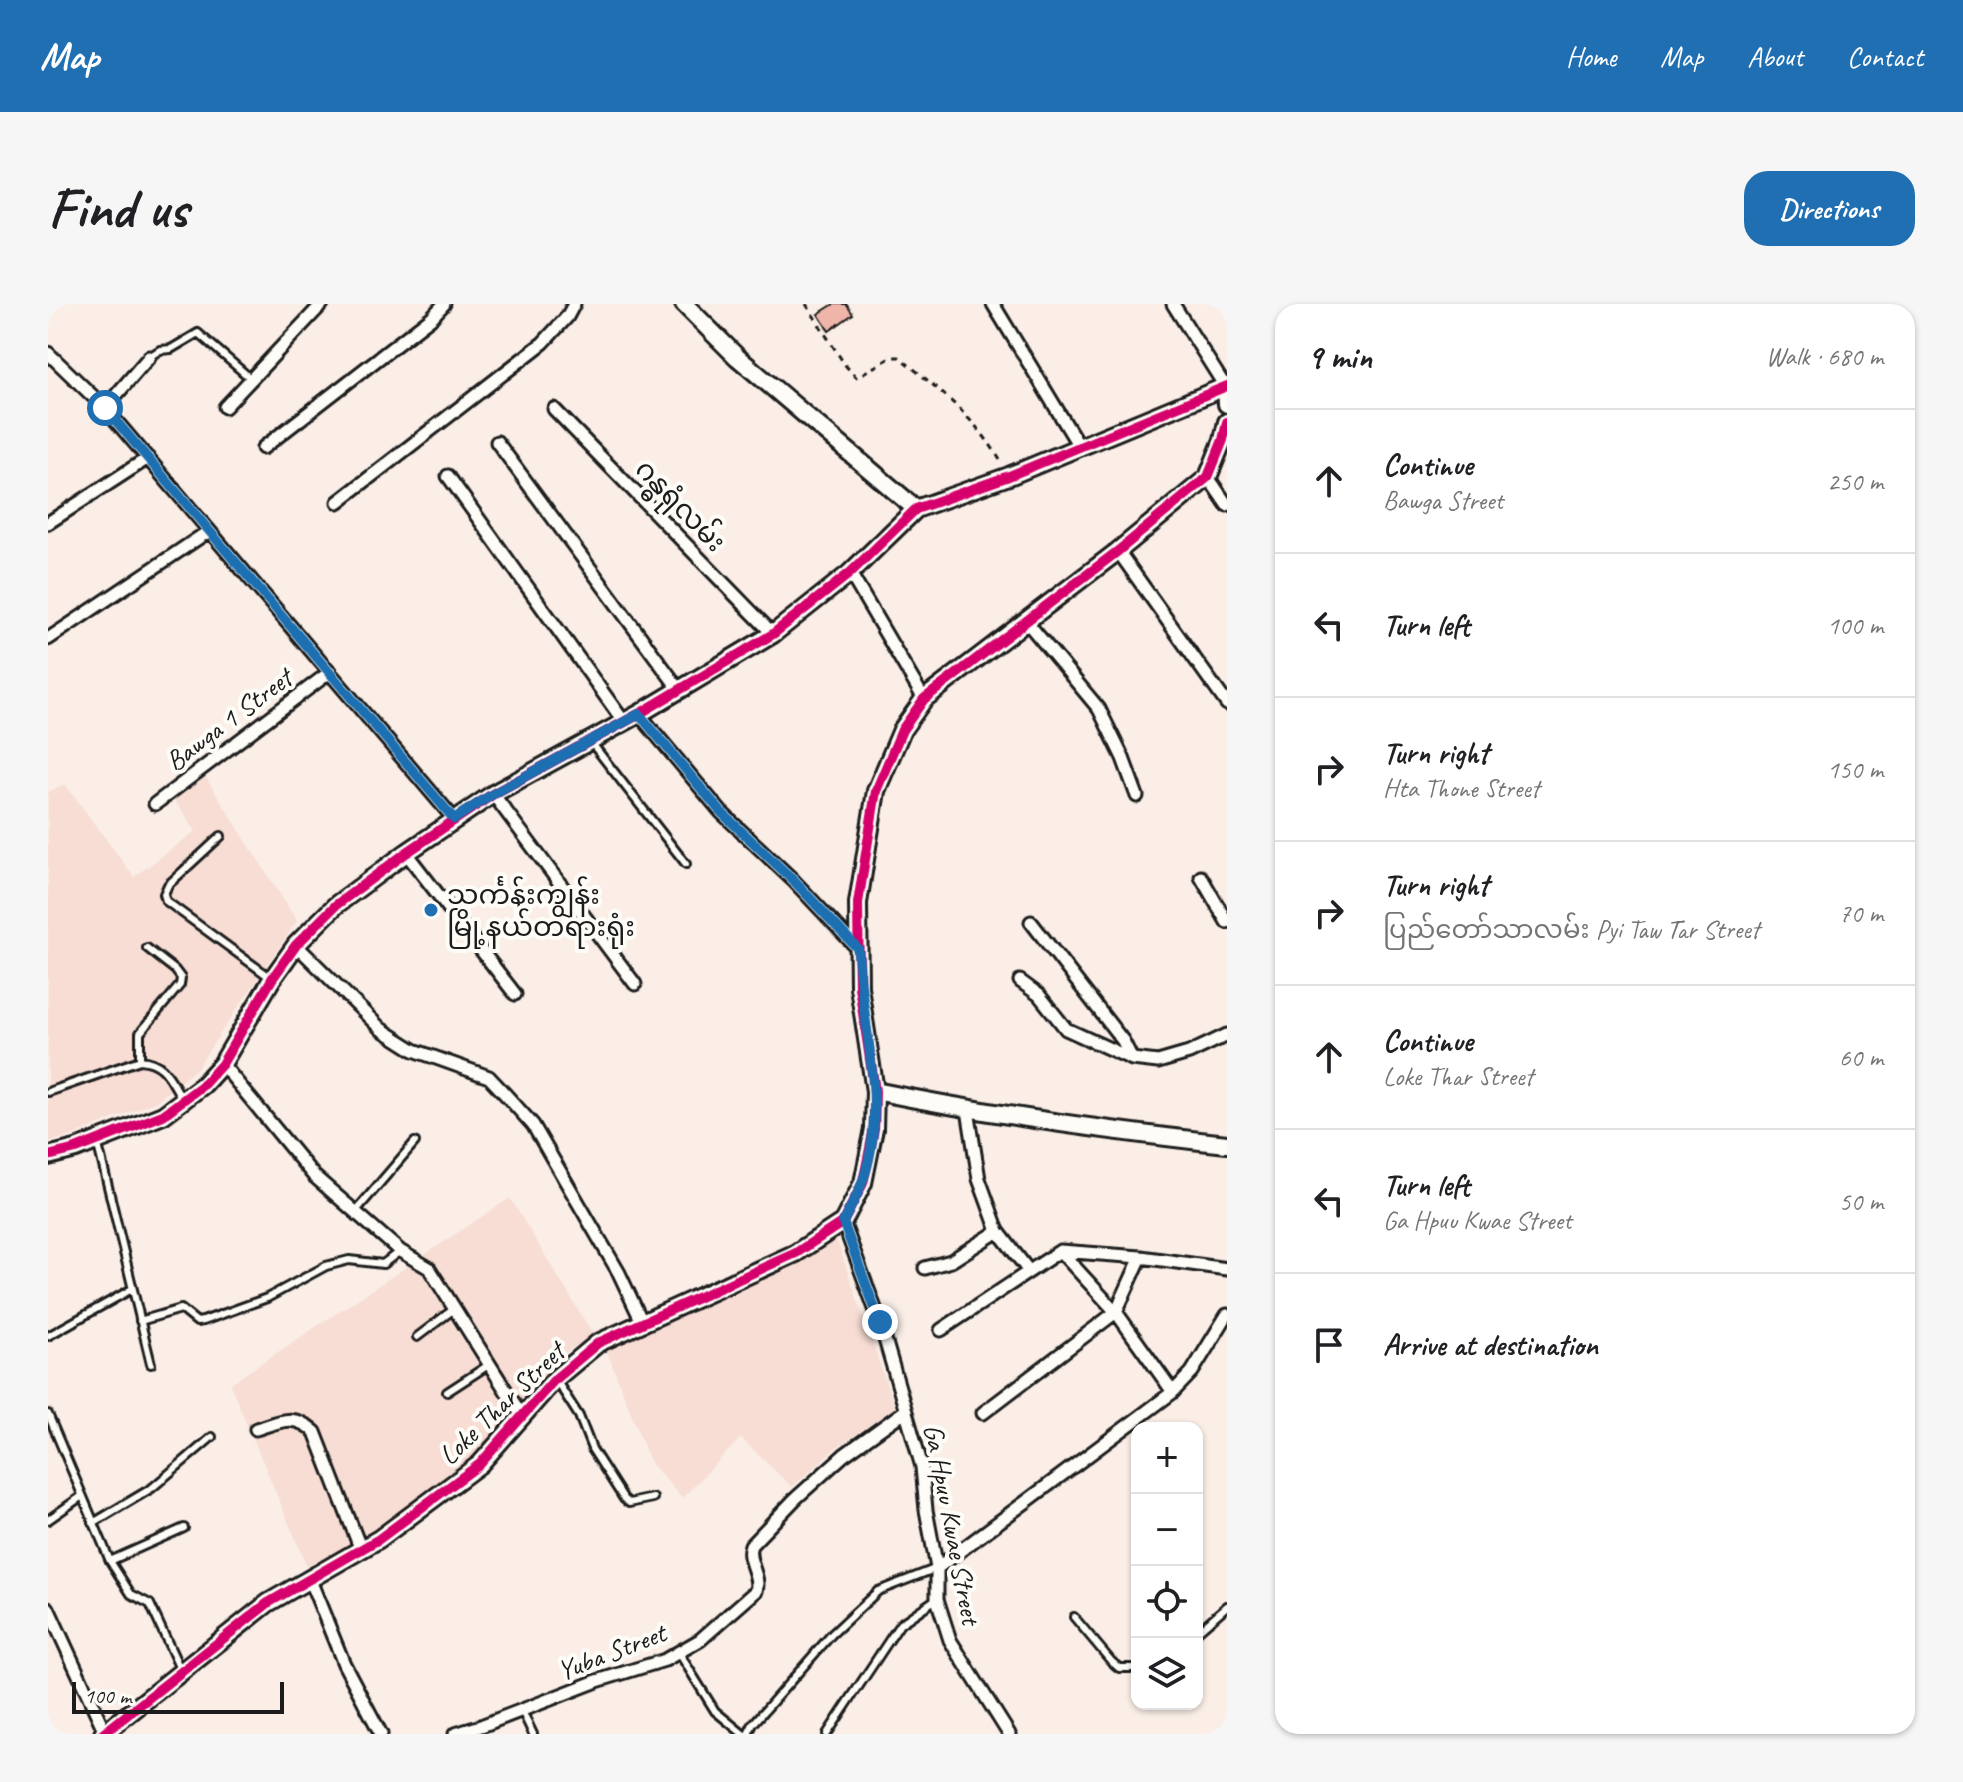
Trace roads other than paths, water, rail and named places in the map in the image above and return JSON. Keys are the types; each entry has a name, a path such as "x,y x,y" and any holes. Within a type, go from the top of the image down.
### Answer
{"street":[{"path":"225,407 322,304"},
{"path":"263,448 432,317 444,304"},
{"path":"338,502 543,343 567,317 574,304"},
{"path":"684,304 737,357 916,509"},
{"path":"993,304 1079,446"},
{"path":"48,1156 163,1115 203,1085 222,1064 272,979 296,945 336,905 493,794 639,714 773,634 850,573 916,509 1227,393 1173,304"},
{"path":"48,353 105,408 454,819"},
{"path":"105,408 149,357"},
{"name":"ဂန္ဓရုံလမ်း","path":"554,409 773,634"},
{"path":"1227,422 1208,477 1227,505"},
{"path":"497,442 679,689"},
{"path":"48,523 148,458"},
{"path":"448,476 624,722"},
{"name":"Loke Thar Street","path":"104,1733 268,1603 379,1539 480,1464 555,1379 598,1343 796,1253 843,1222 863,1183 874,1129 875,1091 859,987 858,903 876,791 902,730 924,699 1118,551 1208,477"},
{"path":"48,639 209,531"},
{"path":"1118,551 1227,704"},
{"path":"850,573 924,699"},
{"path":"1026,621 1099,709 1137,796"},
{"name":"Bawga 1 Street","path":"155,804 330,672"},
{"path":"639,714 721,812 793,880 858,949"},
{"path":"493,794 635,984"},
{"path":"406,853 515,994"},
{"path":"1201,877 1227,922"},
{"path":"1031,922 1123,1041 1132,1059"},
{"path":"296,945 381,1029 414,1050 489,1077 505,1094 533,1125 619,1273 643,1324"},
{"path":"1020,981 1039,995 1066,1029 1132,1059 1158,1062 1189,1053 1227,1035"},
{"path":"222,1064 314,1176 400,1251 429,1268 522,1416"},
{"path":"875,1091 968,1110 1104,1131 1227,1144"},
{"path":"968,1110 979,1179 998,1231 1028,1270"},
{"name":"Ga Hpuu Kwae Street","path":"843,1222 880,1322 922,1467 937,1568 937,1599 950,1640 1003,1732"},
{"path":"925,1268 951,1261 998,1231"},
{"path":"1060,1251 1116,1312 1173,1392"},
{"path":"941,1330 1060,1251 1141,1257 1227,1269"},
{"path":"983,1413 1116,1312 1141,1257"},
{"path":"937,1568 1173,1392 1192,1372 1227,1315"},
{"name":"Yuba Street","path":"455,1734 597,1681 665,1660 700,1640 756,1591 759,1581 748,1552 751,1545 795,1499 844,1455 905,1411"},
{"path":"256,1429 286,1419 303,1421 315,1432 361,1550"},
{"path":"310,1580 344,1664 381,1734"},
{"path":"48,1608 104,1733"}],"lane":[{"path":"149,357 160,350 171,349 196,332 250,378"},
{"path":"590,741 686,864"},
{"path":"221,836 168,885 164,894 166,901 272,979"},
{"path":"140,1060 140,1033 180,985 181,978 147,948"},
{"path":"48,1092 140,1060 161,1066 183,1100"},
{"path":"97,1141 151,1364"},
{"path":"355,1212 415,1142"},
{"path":"140,1321 181,1309 197,1322 203,1321 267,1298 326,1266 349,1260 383,1264 400,1251"},
{"path":"48,1336 132,1289"},
{"path":"417,1337 454,1309"},
{"path":"447,1392 490,1364"},
{"path":"555,1379 579,1416 592,1449 624,1499 629,1503 653,1498"},
{"path":"48,1414 110,1561 131,1594 150,1604 181,1673"},
{"path":"93,1523 152,1488 212,1437"},
{"path":"48,1520 82,1496"},
{"path":"110,1561 184,1528"},
{"path":"678,1652 715,1711 745,1734 832,1634 878,1591 909,1576 937,1568"},
{"path":"827,1734 900,1624 937,1599"},
{"path":"1203,1627 1227,1606"},
{"path":"1074,1617 1119,1668 1131,1668"},
{"path":"522,1711 533,1734"}],"place":[{"name":"သင်္ကန်းကျွန်း မြို့နယ်တရားရုံး","path":"431,910"}]}
